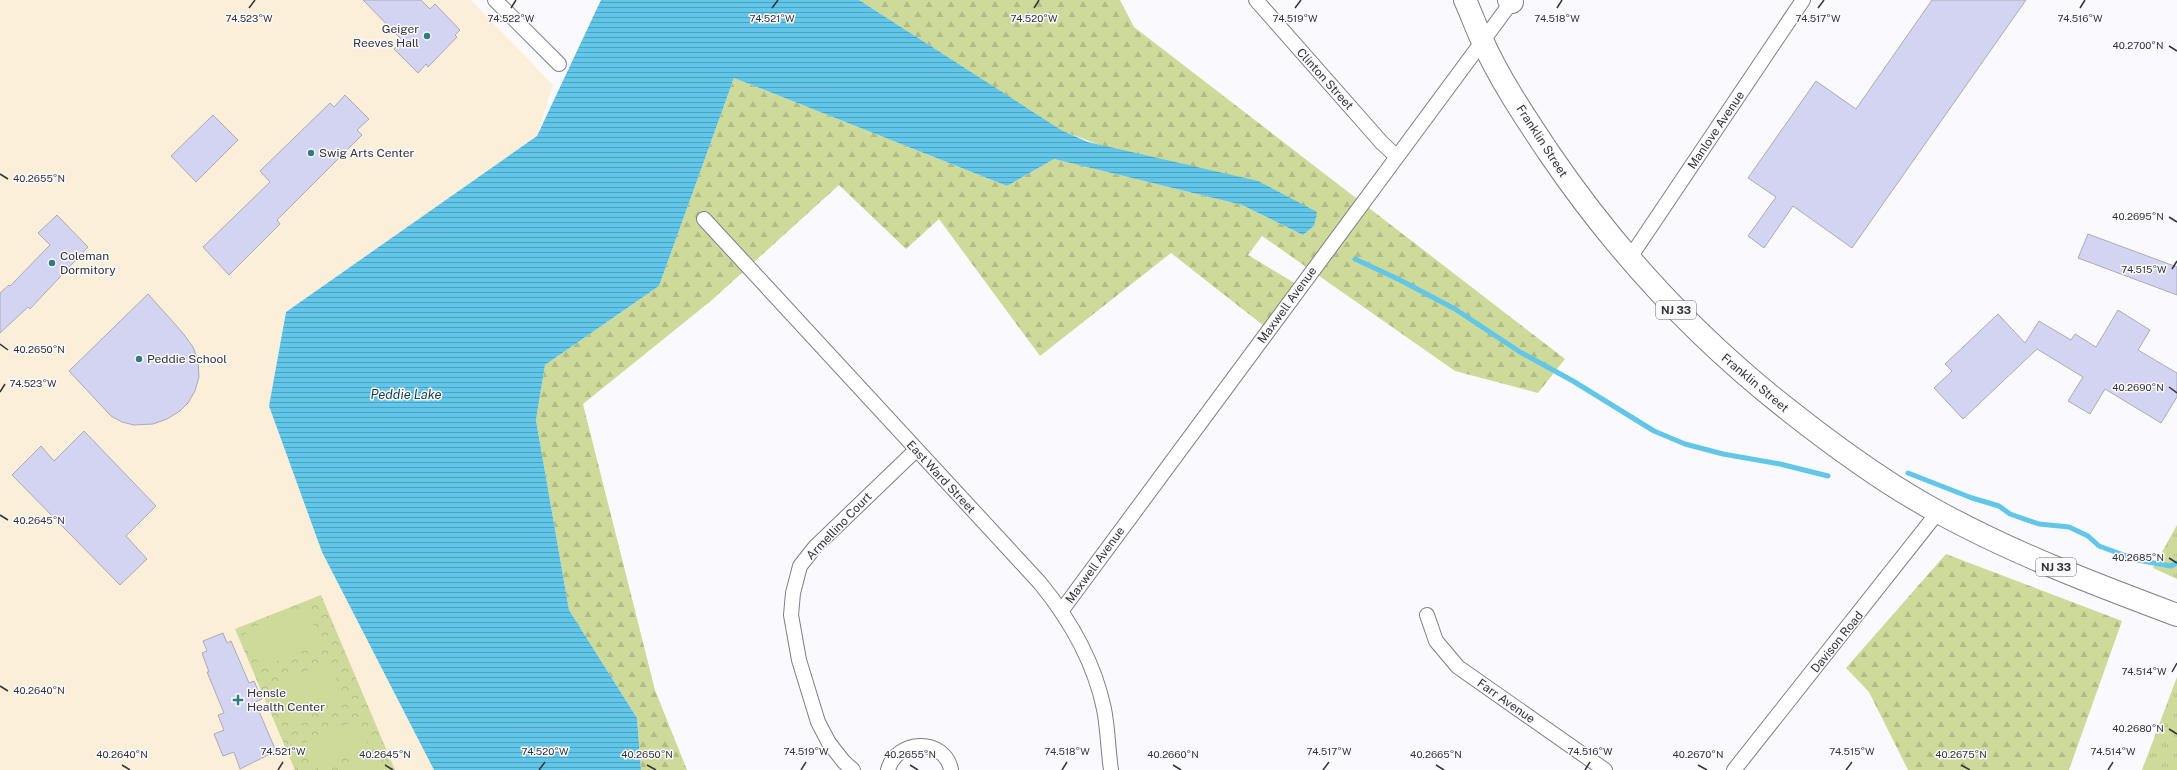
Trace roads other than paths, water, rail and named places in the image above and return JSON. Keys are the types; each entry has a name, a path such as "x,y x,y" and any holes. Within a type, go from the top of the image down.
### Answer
{"main road":[{"name":"Franklin Street","path":"1465,0 1483,42 1508,88 1536,134 1596,220 1669,303 1720,354 1772,398 1850,457 1938,512 2017,550 2177,615"}],"street":[{"path":"496,0 559,64"},
{"name":"Clinton Street","path":"1256,0 1382,143 1396,156"},
{"name":"Manlove Avenue","path":"1629,259 1803,0"},
{"name":"Maxwell Avenue","path":"1062,610 1396,156 1483,42 1511,1"},
{"name":"East Ward Street","path":"704,219 1040,583 1062,610 1079,638 1092,668 1104,709 1111,770"},
{"name":"Armellino Court","path":"853,770 844,762 829,743 818,722 799,660 791,615 793,593 800,566 815,547 916,450"},
{"name":"Davison Road","path":"1734,770 1938,512"},
{"name":"Farr Avenue","path":"1427,615 1436,641 1458,667 1605,770"},
{"path":"888,770 893,759 900,751 919,745 929,746 938,751 946,758 951,770"}],"water":[{"name":"Peddie Lake","path":"601,0 859,0 1061,130 1088,142 1258,181 1317,212 1314,226 1303,235 1242,205 1054,159 1007,186 734,78 659,286 545,365 536,420 569,610 637,718 641,770 434,770 322,552 269,406 286,312 537,136"}],"waterway":[{"path":"1355,259 1400,280 1455,309 1520,352 1573,381 1654,431 1685,444 1723,454 1780,464 1828,476"},
{"path":"1908,473 1972,498 1999,506 2010,514 2039,524 2069,527 2088,536 2099,546 2137,560 2171,566 2177,563"}],"place":[{"name":"Geiger Reeves Hall","path":"427,36"},
{"name":"Swig Arts Center","path":"311,153"},
{"name":"Coleman Dormitory","path":"52,263"},
{"name":"Peddie School","path":"139,359"},
{"name":"Hensle Health Center","path":"238,700"}]}
